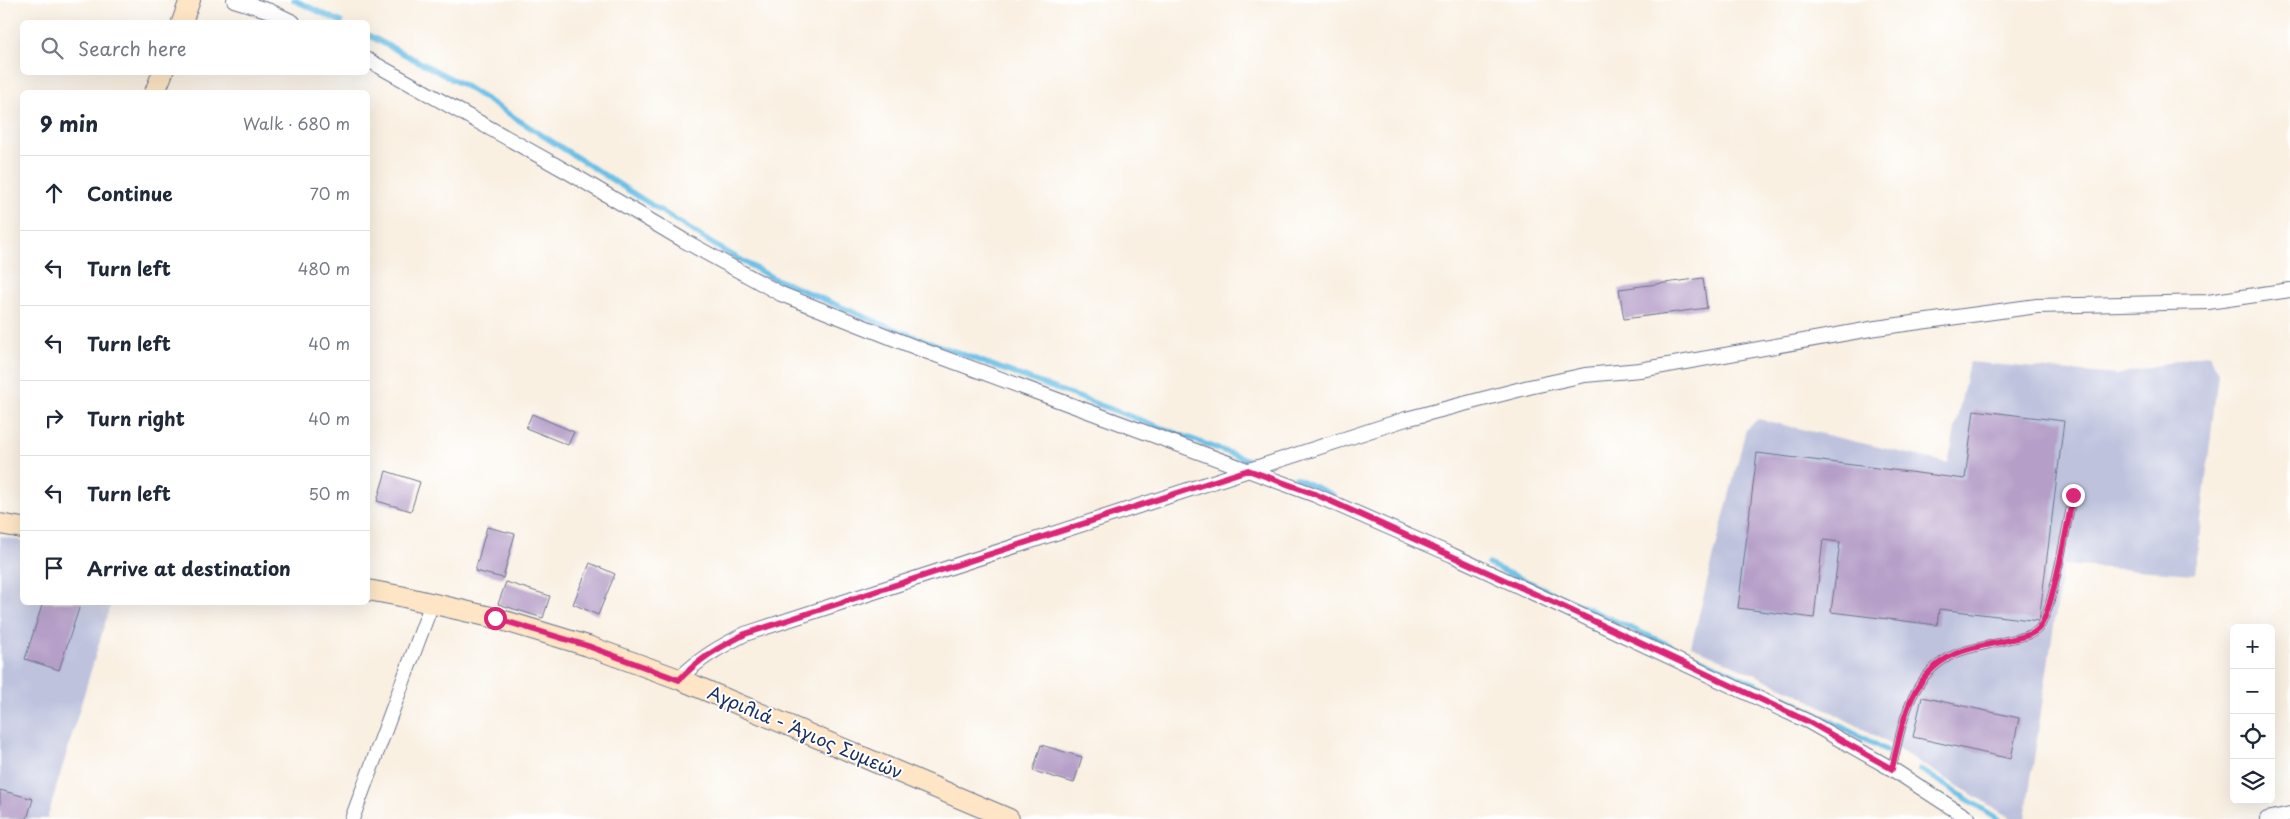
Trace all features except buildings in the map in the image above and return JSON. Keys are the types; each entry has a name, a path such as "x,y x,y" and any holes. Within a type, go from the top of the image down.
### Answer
{"main road":[{"path":"183,20 190,0"},
{"path":"156,90 161,75"},
{"path":"0,524 20,528"},
{"name":"Αγριλιά - Άγιος Συμεών","path":"370,590 495,618 588,646 679,680 1009,819"}],"street":[{"path":"234,0 270,11 289,20"},
{"path":"370,61 559,166 683,240 780,294 925,352 1315,494 1461,559 1809,722 1892,769 1969,819"},
{"path":"679,680 694,664 712,650 745,634 1406,419 1529,387 1585,375 1640,370 1876,328 2037,306 2208,302 2290,290"},
{"path":"352,819 432,603"},
{"path":"2267,819 2290,814"}],"lane":[{"path":"1892,769 1906,710 1916,687 1933,668 1956,654 2025,635 2038,629 2044,619 2053,585 2073,495"}],"shaded area":[{"path":"2210,355 2218,373 2195,574 2063,565 2025,819 2012,819 1878,737 1796,693 1691,646 1746,429 1758,419 1948,463 1969,362 2116,375 2197,356"},
{"path":"0,536 20,541 20,605 110,605 47,819 0,819"}],"waterway":[{"path":"294,0 337,20"},
{"path":"370,36 465,86 716,246 771,277 886,326 1254,462"},
{"path":"1295,478 1333,495"},
{"path":"1488,564 1778,694 1886,750"},
{"path":"1920,769 1998,819"}],"route":[{"path":"495,618 588,646 679,680 694,664 712,650 745,634 1248,470 1315,494 1452,555 1809,722 1892,769 1906,710 1916,687 1933,668 1956,654 2032,633 2038,629 2044,619 2053,585 2073,495"}]}
